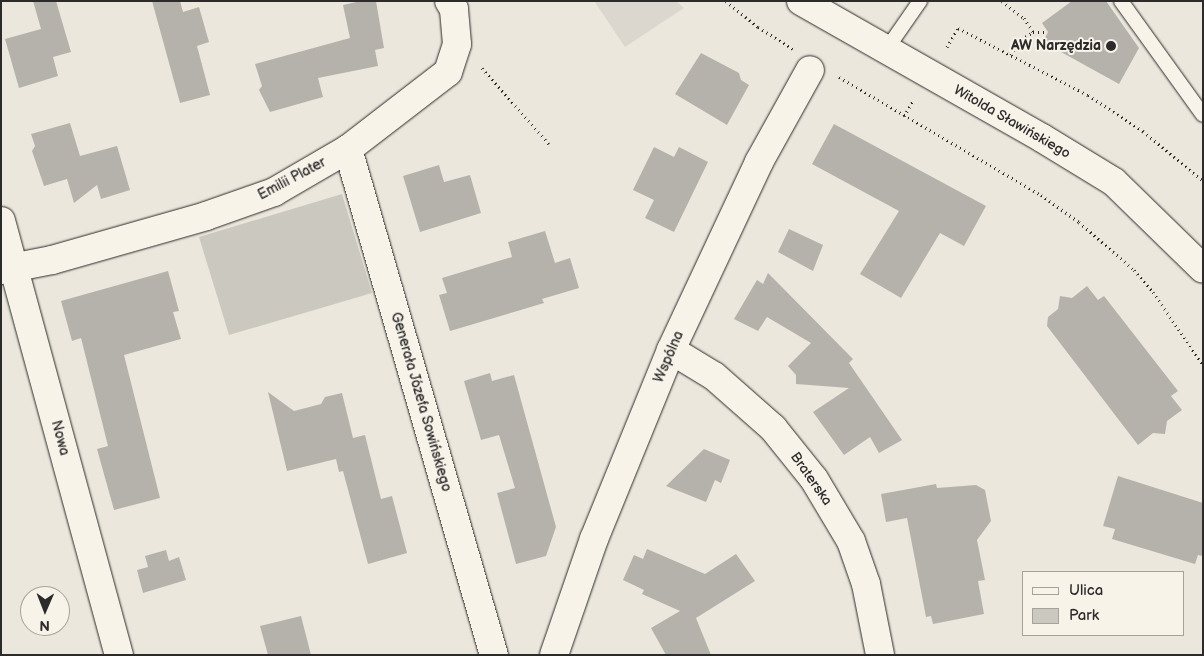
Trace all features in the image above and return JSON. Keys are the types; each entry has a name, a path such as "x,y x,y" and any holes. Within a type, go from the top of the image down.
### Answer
{"street":[{"name":"Emilii Plater","path":"8,269 232,207 274,192 348,149 448,72 457,44 454,9 449,1"},
{"name":"Witolda Sławińskiego","path":"801,1 1114,182 1203,269"},
{"name":"Wspólna","path":"554,655 594,539 671,350 805,62"},
{"name":"Generała Józefa Sowińskiego","path":"348,149 494,655"},
{"name":"Nowa","path":"1,221 8,269 119,655"},
{"name":"Braterska","path":"671,350 714,376 773,428 814,479 851,541 866,584 880,655"}],"lane":[{"path":"886,50 920,1"},
{"path":"1120,1 1203,114"}],"path":[{"path":"726,1 805,62"},
{"path":"1002,1 1024,18 1033,32"},
{"path":"947,47 958,28 1088,95 1143,131 1203,181"},
{"path":"1011,55 1017,42 1033,32 1046,32"},
{"path":"482,68 549,144"},
{"path":"836,75 1042,195 1078,222 1134,270 1179,326 1203,365"},
{"path":"904,116 913,101"}],"shaded area":[{"path":"676,1 684,8 625,47 595,2"}],"green space":[{"path":"342,194 372,293 229,335 199,237"}],"building":[{"path":"33,1 56,1 71,52 53,57 58,76 19,88 5,39 41,29"},
{"path":"152,1 180,1 183,12 199,7 209,42 197,46 210,95 180,103"},
{"path":"361,1 376,1 384,48 375,50 378,66 318,78 323,97 270,112 259,90 262,86 255,64 350,38 343,5"},
{"path":"1072,1 1106,1 1139,48 1119,84 1043,42 1048,32 1042,23"},
{"path":"701,53 739,73 741,80 749,85 727,125 675,94"},
{"path":"70,123 80,156 117,146 130,190 101,199 97,185 74,203 67,179 44,186 32,151 35,146 31,134"},
{"path":"834,124 986,206 964,246 940,233 901,298 860,274 899,211 812,164"},
{"path":"654,147 674,157 679,147 708,162 674,232 645,218 654,200 633,190"},
{"path":"439,165 444,182 470,175 481,213 420,232 403,176"},
{"path":"789,229 823,245 813,271 778,252"},
{"path":"545,231 555,263 570,258 579,288 542,299 544,303 450,331 439,295 447,293 442,278 512,257 508,242"},
{"path":"168,271 179,311 173,312 181,339 124,355 160,498 114,510 97,449 108,446 81,338 72,341 61,301"},
{"path":"768,273 853,359 849,363 902,440 879,453 870,437 844,455 813,412 849,388 796,384 796,375 788,366 811,343 767,317 758,331 734,319 757,280 763,284"},
{"path":"1087,286 1098,300 1104,296 1178,391 1171,396 1182,410 1167,421 1165,434 1153,433 1138,445 1047,326 1048,317 1058,309 1060,296 1072,298"},
{"path":"490,373 492,381 514,375 556,527 546,556 516,564 497,493 515,488 499,435 481,440 464,381"},
{"path":"268,392 294,411 321,404 325,397 342,393 353,438 365,435 381,499 392,496 407,553 368,564 343,471 339,472 336,459 287,471"},
{"path":"704,449 730,460 721,483 715,480 706,502 666,486"},
{"path":"1118,476 1203,503 1203,556 1198,555 1195,564 1112,539 1115,529 1103,526"},
{"path":"936,484 937,488 976,485 985,490 991,521 977,540 985,580 978,581 984,614 933,624 931,616 926,617 907,518 886,522 881,494"},
{"path":"647,549 705,574 736,554 755,581 696,618 711,655 666,655 651,628 680,611 642,594 644,590 623,580 634,555 643,559"},
{"path":"166,550 169,561 179,557 186,580 143,593 137,570 148,567 145,556"},
{"path":"301,616 311,655 268,655 260,626"}],"place":[{"name":"AW Narzędzia","path":"1111,46"}]}
